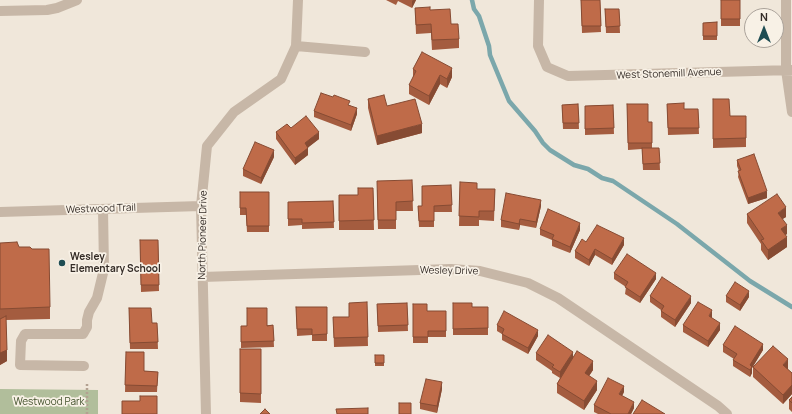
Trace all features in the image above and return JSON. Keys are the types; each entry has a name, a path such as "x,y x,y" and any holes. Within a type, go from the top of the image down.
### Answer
{"street":[{"path":"0,11 47,10 57,8 77,0"},
{"name":"North Pioneer Drive","path":"206,414 201,206 207,146 234,112 281,79 296,46 298,0"},
{"name":"West Stonemill Avenue","path":"539,0 538,46 547,67 568,76 789,70"},
{"path":"786,0 792,112"},
{"path":"296,46 365,52"},
{"name":"Westwood Trail","path":"0,212 201,206"},
{"path":"84,366 20,365 21,341 25,334 83,334 87,327 89,312 97,298 104,269 103,209"},
{"name":"Wesley Drive","path":"202,276 451,269 480,271 528,282 558,298 718,406 727,414"}],"path":[{"path":"87,383 87,414"}],"green space":[{"name":"Westwood Park","path":"0,389 98,390 98,414 0,414"}],"building":[{"path":"581,0 600,0 601,26 582,26"},
{"path":"721,0 740,0 740,19 721,19"},
{"path":"430,7 430,10 450,9 451,24 458,24 459,39 432,40 431,24 416,25 415,8"},
{"path":"605,9 619,9 620,26 606,27"},
{"path":"717,22 717,36 703,36 703,23"},
{"path":"422,52 452,68 447,79 440,75 429,96 409,85 416,71 413,69"},
{"path":"321,93 333,97 334,95 350,101 348,105 357,108 351,125 314,111"},
{"path":"384,95 387,106 415,99 422,124 377,136 368,99"},
{"path":"713,99 729,99 730,116 746,116 746,138 713,139"},
{"path":"684,103 684,109 698,109 699,128 668,128 667,104"},
{"path":"578,104 579,123 563,123 562,105"},
{"path":"627,104 648,104 648,122 652,122 652,143 628,143"},
{"path":"613,105 614,128 585,129 585,106"},
{"path":"306,116 319,132 305,143 308,148 295,158 276,132 287,124 291,128"},
{"path":"255,142 274,150 261,178 243,169"},
{"path":"642,148 659,148 660,163 643,164"},
{"path":"754,154 767,191 748,198 738,171 741,170 737,160"},
{"path":"412,180 413,201 396,202 396,220 378,220 377,181"},
{"path":"460,182 477,183 477,189 495,189 494,211 479,211 479,217 459,216"},
{"path":"451,185 452,205 434,206 434,221 419,221 418,206 422,206 422,186"},
{"path":"358,188 373,188 374,220 339,221 339,195 358,195"},
{"path":"240,192 269,192 269,226 247,226 246,208 240,208"},
{"path":"506,193 541,200 536,222 520,219 519,224 501,220"},
{"path":"777,194 786,207 778,213 787,225 781,229 787,237 768,250 761,240 764,239 747,214"},
{"path":"333,201 334,222 302,223 302,219 288,219 288,202"},
{"path":"548,209 580,223 570,247 552,239 554,235 540,229"},
{"path":"597,225 624,238 612,259 595,249 589,260 575,251 582,239 586,242"},
{"path":"140,240 158,240 159,285 141,285"},
{"path":"17,242 19,247 49,249 50,307 0,309 0,243"},
{"path":"627,254 656,273 640,297 625,287 628,282 614,273"},
{"path":"662,277 691,296 675,320 661,311 664,306 650,296"},
{"path":"735,282 749,291 740,305 726,296"},
{"path":"367,302 368,337 334,338 333,317 349,317 349,303"},
{"path":"698,302 712,310 709,316 720,323 708,341 683,325"},
{"path":"407,303 408,325 378,326 377,304"},
{"path":"453,303 472,303 472,307 488,307 488,328 453,329"},
{"path":"413,304 427,304 427,311 446,311 446,331 428,331 428,337 413,337"},
{"path":"296,307 327,307 327,334 312,335 312,329 297,329"},
{"path":"129,308 151,308 152,323 157,323 158,342 130,343"},
{"path":"247,308 267,308 267,326 273,325 274,341 241,342 241,326 247,326"},
{"path":"504,311 538,330 528,348 502,334 504,329 497,325"},
{"path":"6,316 7,350 0,353 0,319"},
{"path":"735,326 763,344 750,365 752,367 750,370 733,360 737,354 723,345"},
{"path":"548,335 573,352 560,372 552,367 554,365 536,353"},
{"path":"773,346 788,359 783,365 792,373 792,385 783,395 753,367"},
{"path":"240,349 261,349 261,394 240,393"},
{"path":"577,351 593,361 585,373 597,381 584,401 557,384"},
{"path":"126,352 144,352 144,371 158,372 157,386 125,385"},
{"path":"375,355 384,355 384,363 375,363"},
{"path":"608,378 624,386 619,394 634,402 628,414 611,414 594,405"},
{"path":"426,379 442,382 437,406 420,403"},
{"path":"140,396 157,396 157,414 122,414 122,401 140,401"},
{"path":"642,400 665,414 633,414"},
{"path":"399,403 411,403 411,414 399,414"},
{"path":"368,408 368,414 337,414 336,409"},
{"path":"265,409 270,414 260,414"}],"waterway":[{"path":"472,0 474,9 479,16 489,46 490,55 509,101 550,150 574,165 588,169 602,178 613,181 677,224 750,281 792,307"}],"place":[{"name":"Wesley Elementary School","path":"62,263"}]}
